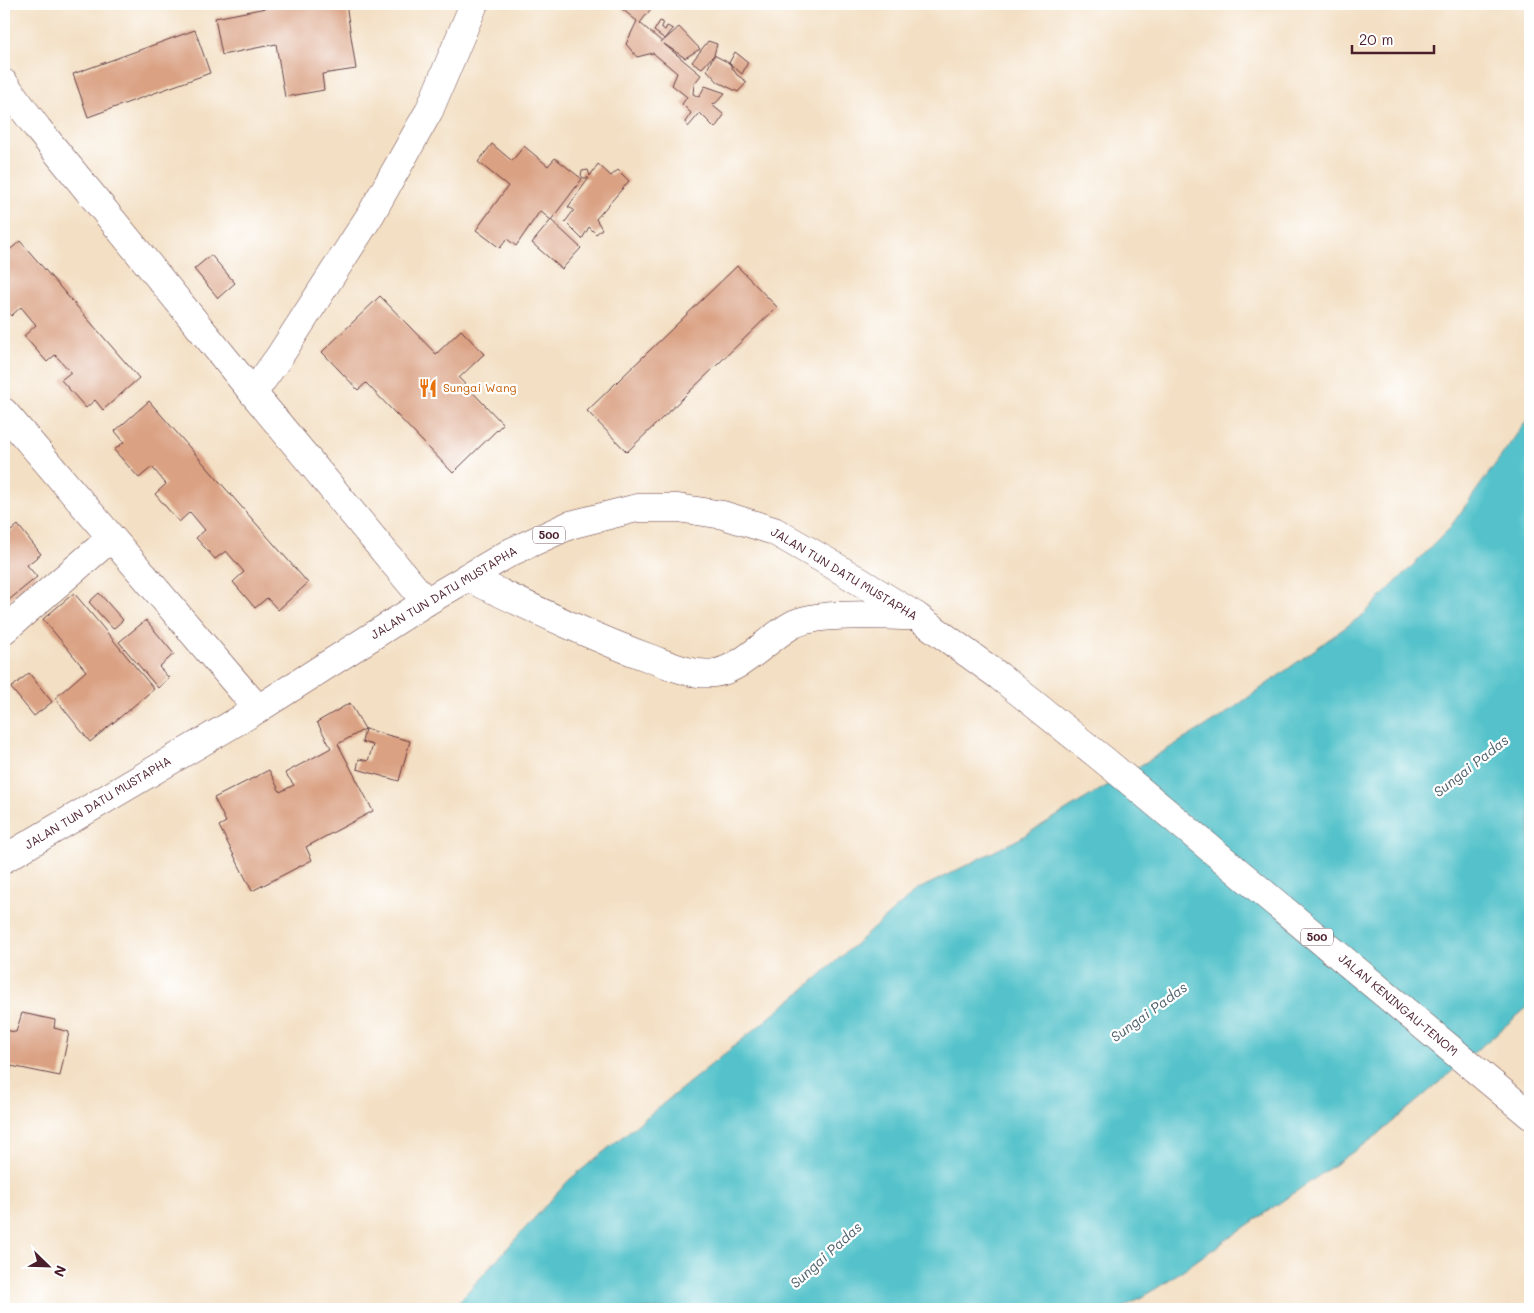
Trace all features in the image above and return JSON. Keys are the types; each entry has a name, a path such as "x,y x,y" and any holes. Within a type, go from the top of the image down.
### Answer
{"street":[{"path":"253,393 279,357 371,214 430,111 474,4"},
{"path":"4,83 38,129 426,602"},
{"path":"4,412 258,709"},
{"name":"JALAN TUN DATU MUSTAPHA","path":"4,859 258,709 426,602 511,552 570,525 637,508 678,508 723,515 774,531 916,616 999,676 1104,760"},
{"path":"4,630 111,538"},
{"path":"467,578 618,647 683,670 699,672 715,673 728,668 750,657 772,638 793,624 816,617 916,616"},
{"name":"JALAN KENINGAU-TENOM","path":"1104,760 1530,1115"}],"water":[{"name":"Sungai Padas","path":"1530,416 1530,1005 1376,1136 1157,1288 1121,1309 452,1309 569,1180 802,991 917,890 1017,840 1224,715 1364,614 1448,530"}],"building":[{"path":"286,4 346,4 356,69 322,74 324,90 285,97 276,44 222,55 215,18"},
{"path":"626,4 654,5 640,23 662,42 679,27 700,49 685,58 664,44 701,75 694,84 693,94 699,97 705,86 725,93 716,103 711,104 724,115 715,128 700,113 688,127 685,122 691,113 682,104 687,97 672,85 677,73 653,53 637,57 626,44 637,21 622,9"},
{"path":"660,21 663,22 661,27 665,30 667,26 673,29 665,39 654,31"},
{"path":"195,30 210,73 88,117 73,74"},
{"path":"708,41 717,44 714,55 702,68 692,62"},
{"path":"735,52 748,62 742,74 729,63"},
{"path":"714,55 729,63 737,75 747,82 738,92 718,82 707,70"},
{"path":"492,144 512,161 524,146 548,166 555,158 582,179 551,220 540,211 516,246 507,239 500,248 476,230 508,186 478,162"},
{"path":"598,164 611,176 618,170 629,181 596,219 602,229 596,234 589,227 582,239 565,222 574,210 568,207 589,178 583,178 581,175 582,171 588,170 590,176"},
{"path":"551,220 581,248 562,269 532,243"},
{"path":"20,241 139,378 103,410 95,400 86,408 61,380 71,372 55,355 47,362 24,336 36,325 21,307 11,316 4,307 4,255"},
{"path":"211,255 235,283 218,298 194,269"},
{"path":"737,266 777,307 627,452 587,411"},
{"path":"380,296 436,354 461,330 484,354 459,378 503,424 453,473 366,383 358,390 322,352"},
{"path":"149,401 308,583 278,610 267,598 255,608 233,582 244,572 226,551 215,559 196,538 205,530 190,512 179,522 155,494 166,484 152,467 139,478 114,450 124,442 115,431"},
{"path":"18,525 41,554 27,565 37,577 4,604 4,537"},
{"path":"74,593 154,689 90,742 55,698 86,671 43,619"},
{"path":"99,593 123,620 113,629 89,602"},
{"path":"146,620 174,654 159,667 169,678 158,688 119,642"},
{"path":"29,673 52,702 34,716 11,688"},
{"path":"350,703 365,729 338,744 373,811 306,847 312,860 252,891 219,826 226,822 214,798 269,770 280,792 294,785 285,773 331,748 317,722"},
{"path":"365,729 410,741 399,781 357,769 359,759 368,761 373,745 362,742"},
{"path":"22,1013 55,1020 54,1028 69,1032 60,1076 11,1066 10,1075 4,1074 4,1030 16,1032"}],"place":[{"name":"Sungai Wang","path":"428,388"}]}
